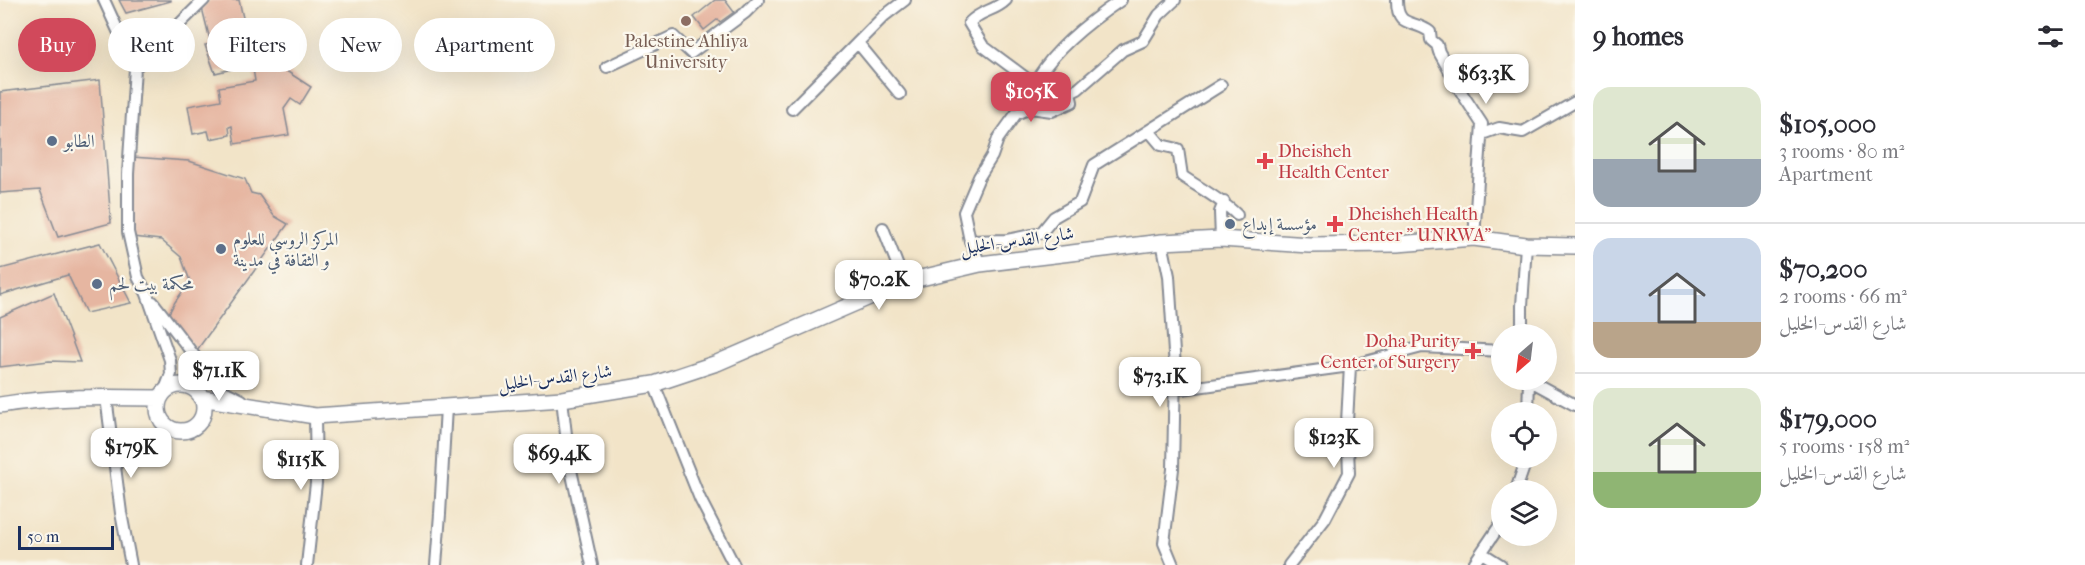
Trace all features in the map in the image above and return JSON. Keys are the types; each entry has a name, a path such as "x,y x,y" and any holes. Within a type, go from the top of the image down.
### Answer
{"main road":[{"name":"شارع القدس-الخليل","path":"201,398 315,416 562,399 654,384 717,363 904,282 980,264 1162,243 1221,239 1309,245 1397,244 1474,238 1526,245 1575,246"},
{"path":"186,386 193,389 201,398 203,409 198,423 179,431 165,425 158,413 162,395 171,387 186,386"},
{"path":"0,405 24,401 162,395"}],"street":[{"path":"104,0 112,18"},
{"path":"186,18 204,0"},
{"path":"607,67 673,36 691,52 745,13 758,0"},
{"path":"792,109 884,16 904,0"},
{"path":"1006,0 1000,6 977,15 969,23 983,46 1026,78 1035,88"},
{"path":"1030,108 1038,78 1048,60 1092,19 1121,0"},
{"path":"980,264 970,241 964,212 998,139 1016,114 1030,108 1052,111 1072,102 1071,93 1123,50 1143,41 1159,15 1175,0"},
{"path":"1397,0 1398,13 1406,23 1420,24 1430,32 1431,40 1437,45 1463,95 1482,124 1474,238"},
{"path":"858,43 900,94"},
{"path":"135,72 128,174 128,232 138,277 147,294 170,360 171,374 162,395"},
{"path":"970,241 1007,240 1041,233 1054,217 1080,202 1094,165 1221,86"},
{"path":"1482,134 1499,128 1523,132 1575,102"},
{"path":"1150,132 1161,145 1178,149 1182,176 1224,202 1237,215"},
{"path":"1221,239 1220,212 1224,202"},
{"path":"883,228 904,282"},
{"path":"1162,243 1169,276 1175,390 1173,469 1164,543 1173,565"},
{"path":"1522,324 1526,245"},
{"path":"147,294 220,389 250,405"},
{"path":"1175,390 1350,366 1422,347 1491,350"},
{"path":"1289,565 1325,519 1349,472 1347,422 1350,366"},
{"path":"654,384 700,499 734,565"},
{"path":"1547,390 1575,405"},
{"path":"106,397 120,513 132,565"},
{"path":"562,399 569,461 592,565"},
{"path":"436,565 446,406"},
{"path":"307,565 316,483 315,416"},
{"path":"1473,565 1491,539"},
{"path":"1482,553 1501,565"}],"building":[{"path":"119,0 171,0 171,1 126,13"},
{"path":"210,0 239,0 243,18 207,18 207,28 202,8"},
{"path":"715,0 725,0 734,12 720,22 718,19 704,30 694,17"},
{"path":"254,72 288,72 311,87 300,105 291,99 284,109 289,135 235,144 232,126 229,127 230,135 210,139 208,131 193,134 188,106 221,100 219,87 255,81"},
{"name":"الطابو","path":"100,80 111,223 58,237 40,190 0,193 0,92"},
{"name":"المركز الروسي للعلوم و الثقافة في مدينة","path":"132,157 189,161 245,179 251,193 259,195 274,216 288,224 197,350 167,317 190,281 181,257 161,240 133,237"},
{"name":"محكمة بيت لحم","path":"100,243 131,303 86,313 68,275 0,295 0,269"},
{"path":"54,293 80,362 49,361 0,367 0,317"}],"place":[{"name":"Palestine Ahliya University","path":"686,21"},
{"name":"الطابو","path":"52,141"},
{"name":"Dheisheh Health Center","path":"1265,161"},
{"name":"مؤسسة إبداع","path":"1230,224"},
{"name":"Dheisheh Health Center \" UNRWA\"","path":"1335,224"},
{"name":"المركز الروسي للعلوم و الثقافة في مدينة","path":"221,249"},
{"name":"محكمة بيت لحم","path":"97,284"},
{"name":"Doha Purity Center of Surgery","path":"1473,351"}]}
